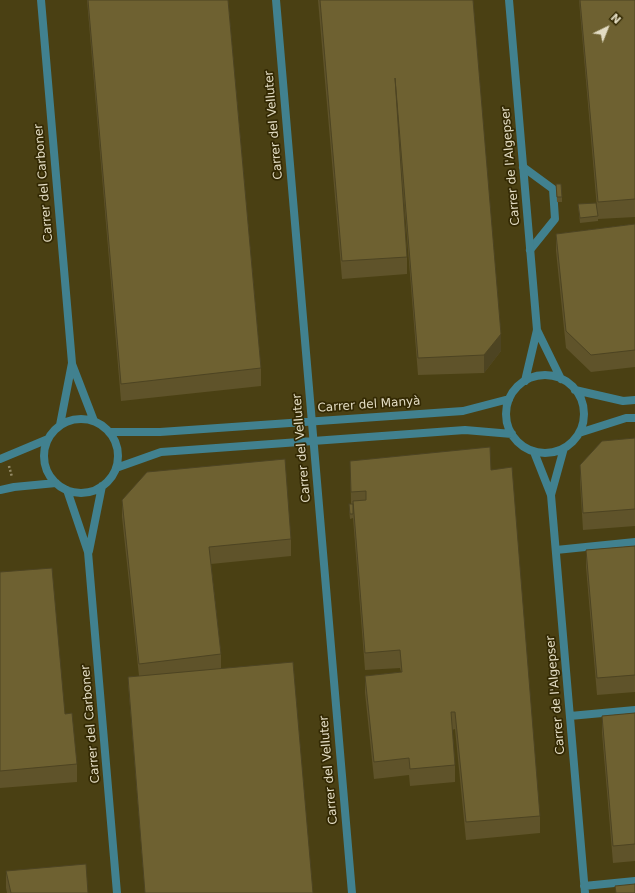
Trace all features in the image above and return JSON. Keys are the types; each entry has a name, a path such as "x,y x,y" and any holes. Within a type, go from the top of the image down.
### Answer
{"street":[{"name":"Carrer del Carboner","path":"41,0 72,363 60,425"},
{"name":"Carrer del Velluter","path":"276,0 352,893"},
{"name":"Carrer de l'Algepser","path":"509,0 537,330"},
{"path":"523,167 553,189 556,219 530,250"},
{"path":"537,330 561,379"},
{"path":"525,381 537,330"},
{"name":"Carrer del Carboner","path":"72,363 94,421"},
{"path":"537,376 549,376 561,379 575,390 581,400 584,412 583,423 572,442 564,448 554,452 534,452 521,445 512,434 507,423 506,411 509,399 516,388 525,381 537,376"},
{"path":"575,390 624,401 635,400"},
{"name":"Carrer del Manyà","path":"109,432 160,432 463,411 509,399"},
{"path":"578,433 626,418 635,418"},
{"path":"82,419 94,421 109,432 115,443 118,455 116,468 111,478 102,486 91,491 79,493 67,490 56,483 49,474 44,462 44,450 48,439 60,425 70,420 82,419"},
{"path":"116,468 161,452 464,430 512,434"},
{"path":"4,458 48,439"},
{"path":"551,495 564,448"},
{"path":"534,452 551,495"},
{"path":"0,490 14,487 56,483"},
{"name":"Carrer del Carboner","path":"88,552 102,486"},
{"name":"Carrer del Carboner","path":"67,490 88,552 117,893"},
{"name":"Carrer de l'Algepser","path":"551,495 584,890"},
{"path":"556,550 635,542"},
{"path":"570,716 635,710"},
{"path":"584,890 635,881"}],"path":[{"path":"4,458 14,487"}],"shaded area":[{"path":"0,0 635,0 635,893 0,893"}],"building":[{"path":"88,0 228,0 261,368 121,384"},
{"path":"320,0 473,0 501,334 484,355 418,358 395,78 407,257 342,261"},
{"path":"580,0 635,0 635,199 598,202"},
{"path":"556,184 561,184 562,197 557,197"},
{"path":"596,203 598,216 580,218 578,204"},
{"path":"635,224 635,350 591,355 566,331 556,234"},
{"path":"635,438 635,509 583,513 580,465 602,441"},
{"path":"490,447 491,470 512,467 540,816 466,822 455,712 451,712 455,765 410,769 409,758 374,762 365,676 402,672 400,650 365,653 353,501 366,500 366,491 351,492 350,461"},
{"path":"285,459 291,539 209,547 221,654 139,664 122,500 147,472"},
{"path":"349,504 353,504 353,514 350,514"},
{"path":"635,546 635,675 597,678 586,550"},
{"path":"52,568 65,714 72,713 77,764 0,771 0,572"},
{"path":"293,662 313,893 145,893 128,677"},
{"path":"635,713 635,844 613,846 602,716"},
{"path":"86,864 88,893 11,893 6,871"},
{"path":"635,884 635,893 616,893 615,886"}]}
